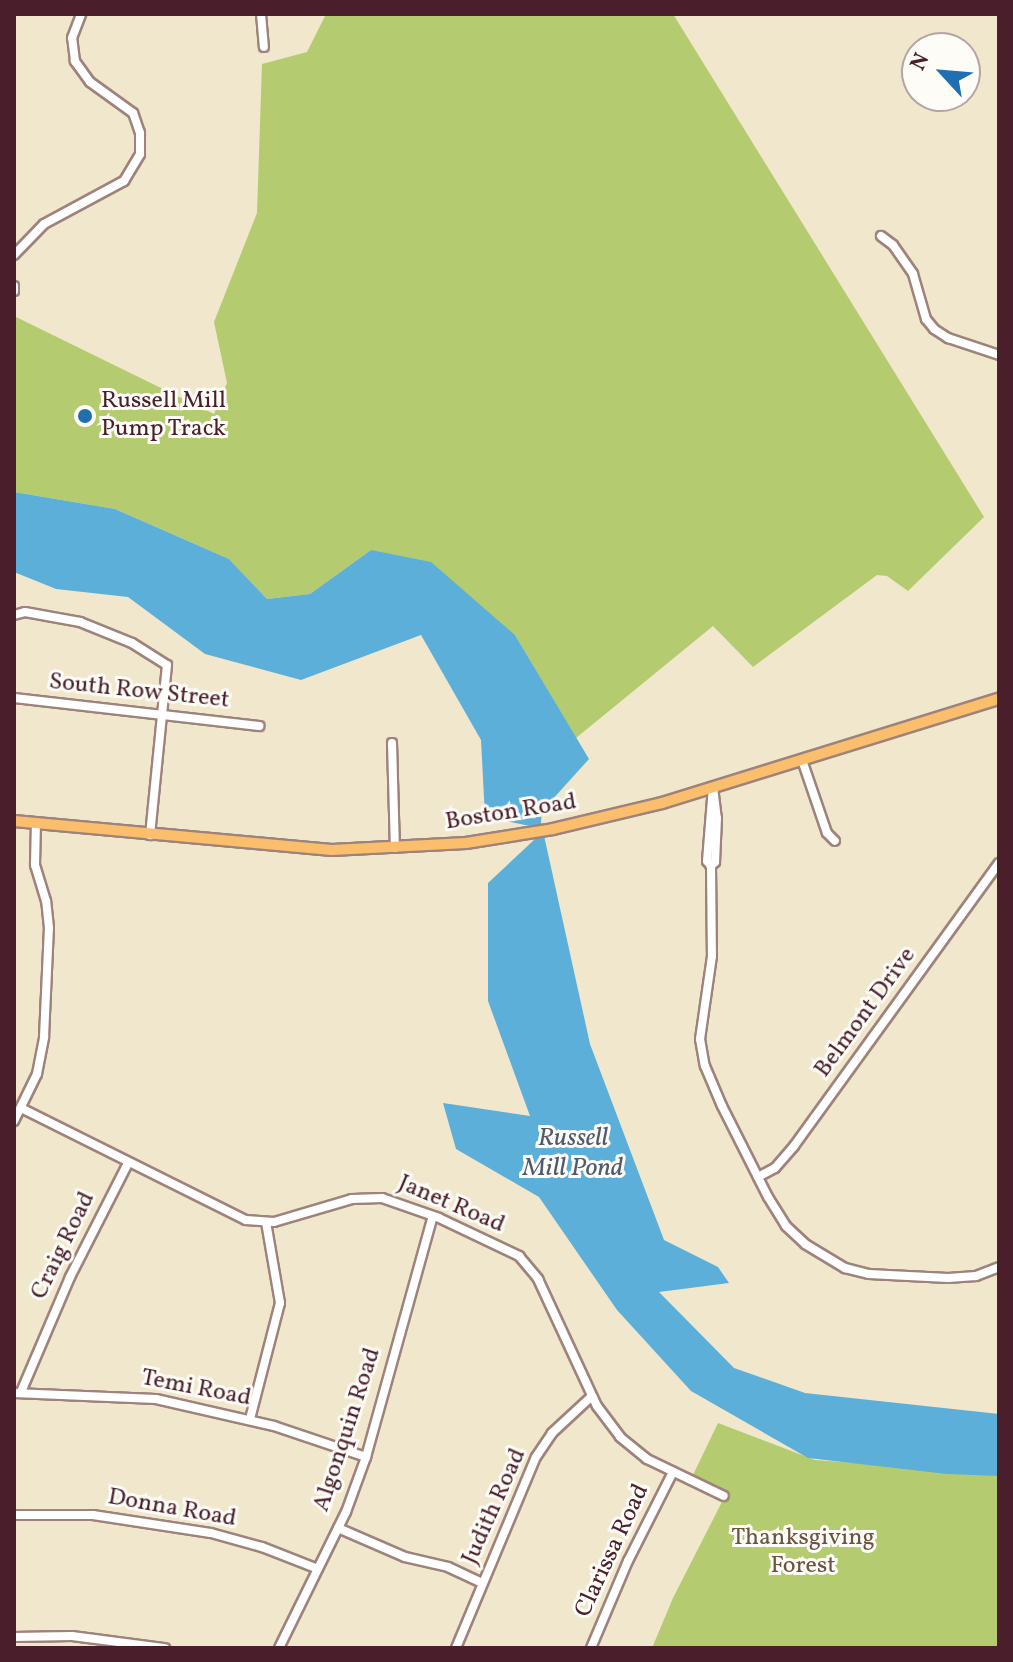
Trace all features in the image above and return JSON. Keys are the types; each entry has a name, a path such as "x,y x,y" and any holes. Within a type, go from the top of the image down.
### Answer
{"main road":[{"name":"Boston Road","path":"14,821 306,848 395,848 466,843 632,811 999,699"}],"street":[{"path":"14,255 44,224 124,181 140,154 140,133 133,113 90,82 75,61 72,38 81,14"},
{"path":"261,14 264,47"},
{"path":"881,236 893,245 913,274 926,319 948,338 999,355"},
{"path":"14,615 25,612 80,622 162,659 168,674 150,835"},
{"name":"South Row Street","path":"14,698 259,726"},
{"path":"392,743 395,848"},
{"path":"802,760 827,833 835,841"},
{"path":"713,787 717,818 715,862 711,866 712,956 700,1039 705,1066 722,1106 786,1226 805,1244 845,1268 869,1274 948,1278 976,1276 999,1267"},
{"path":"14,1121 39,1070 44,1037 49,928 46,901 35,865 36,822"},
{"name":"Belmont Drive","path":"758,1177 775,1168 794,1146 999,863"},
{"name":"Janet Road","path":"21,1108 221,1211 246,1220 266,1222 352,1199 382,1198 433,1216 519,1256 538,1279 592,1396 620,1437 647,1459 724,1496"},
{"name":"Craig Road","path":"18,1392 70,1277 128,1163"},
{"name":"Algonquin Road","path":"279,1648 338,1528 366,1457 433,1216"},
{"path":"250,1419 280,1303 266,1222"},
{"name":"Temi Road","path":"18,1392 156,1399 250,1419 366,1457"},
{"name":"Judith Road","path":"456,1648 536,1457 552,1433 592,1396"},
{"name":"Clarissa Road","path":"591,1648 628,1561 673,1472"},
{"name":"Donna Road","path":"14,1515 93,1515 144,1521 224,1536 318,1569"},
{"path":"338,1528 405,1557 448,1567 483,1583"},
{"path":"14,1637 72,1636 165,1648"}],"green space":[{"path":"326,14 673,14 984,517 908,591 887,576 877,575 753,667 713,626 576,738 515,635 371,550 310,594 267,599 229,559 115,509 14,492 14,316 214,414 227,383 214,322 257,213 262,64 307,52"},
{"name":"Thanksgiving Forest","path":"718,1423 815,1460 999,1473 999,1648 652,1648 673,1598 726,1494 692,1477"}],"water":[{"name":"Russell Mill Pond","path":"14,492 115,509 229,559 267,599 310,594 371,550 431,562 515,635 589,759 542,811 541,822 590,1044 664,1240 718,1267 729,1283 659,1292 734,1368 805,1393 999,1414 999,1476 947,1474 808,1458 691,1391 617,1310 539,1197 456,1149 443,1103 530,1116 488,1001 488,883 535,839 530,826 485,817 481,740 421,635 301,680 205,654 128,597 56,589 14,572"}],"place":[{"name":"Russell Mill Pump Track","path":"85,416"}]}
